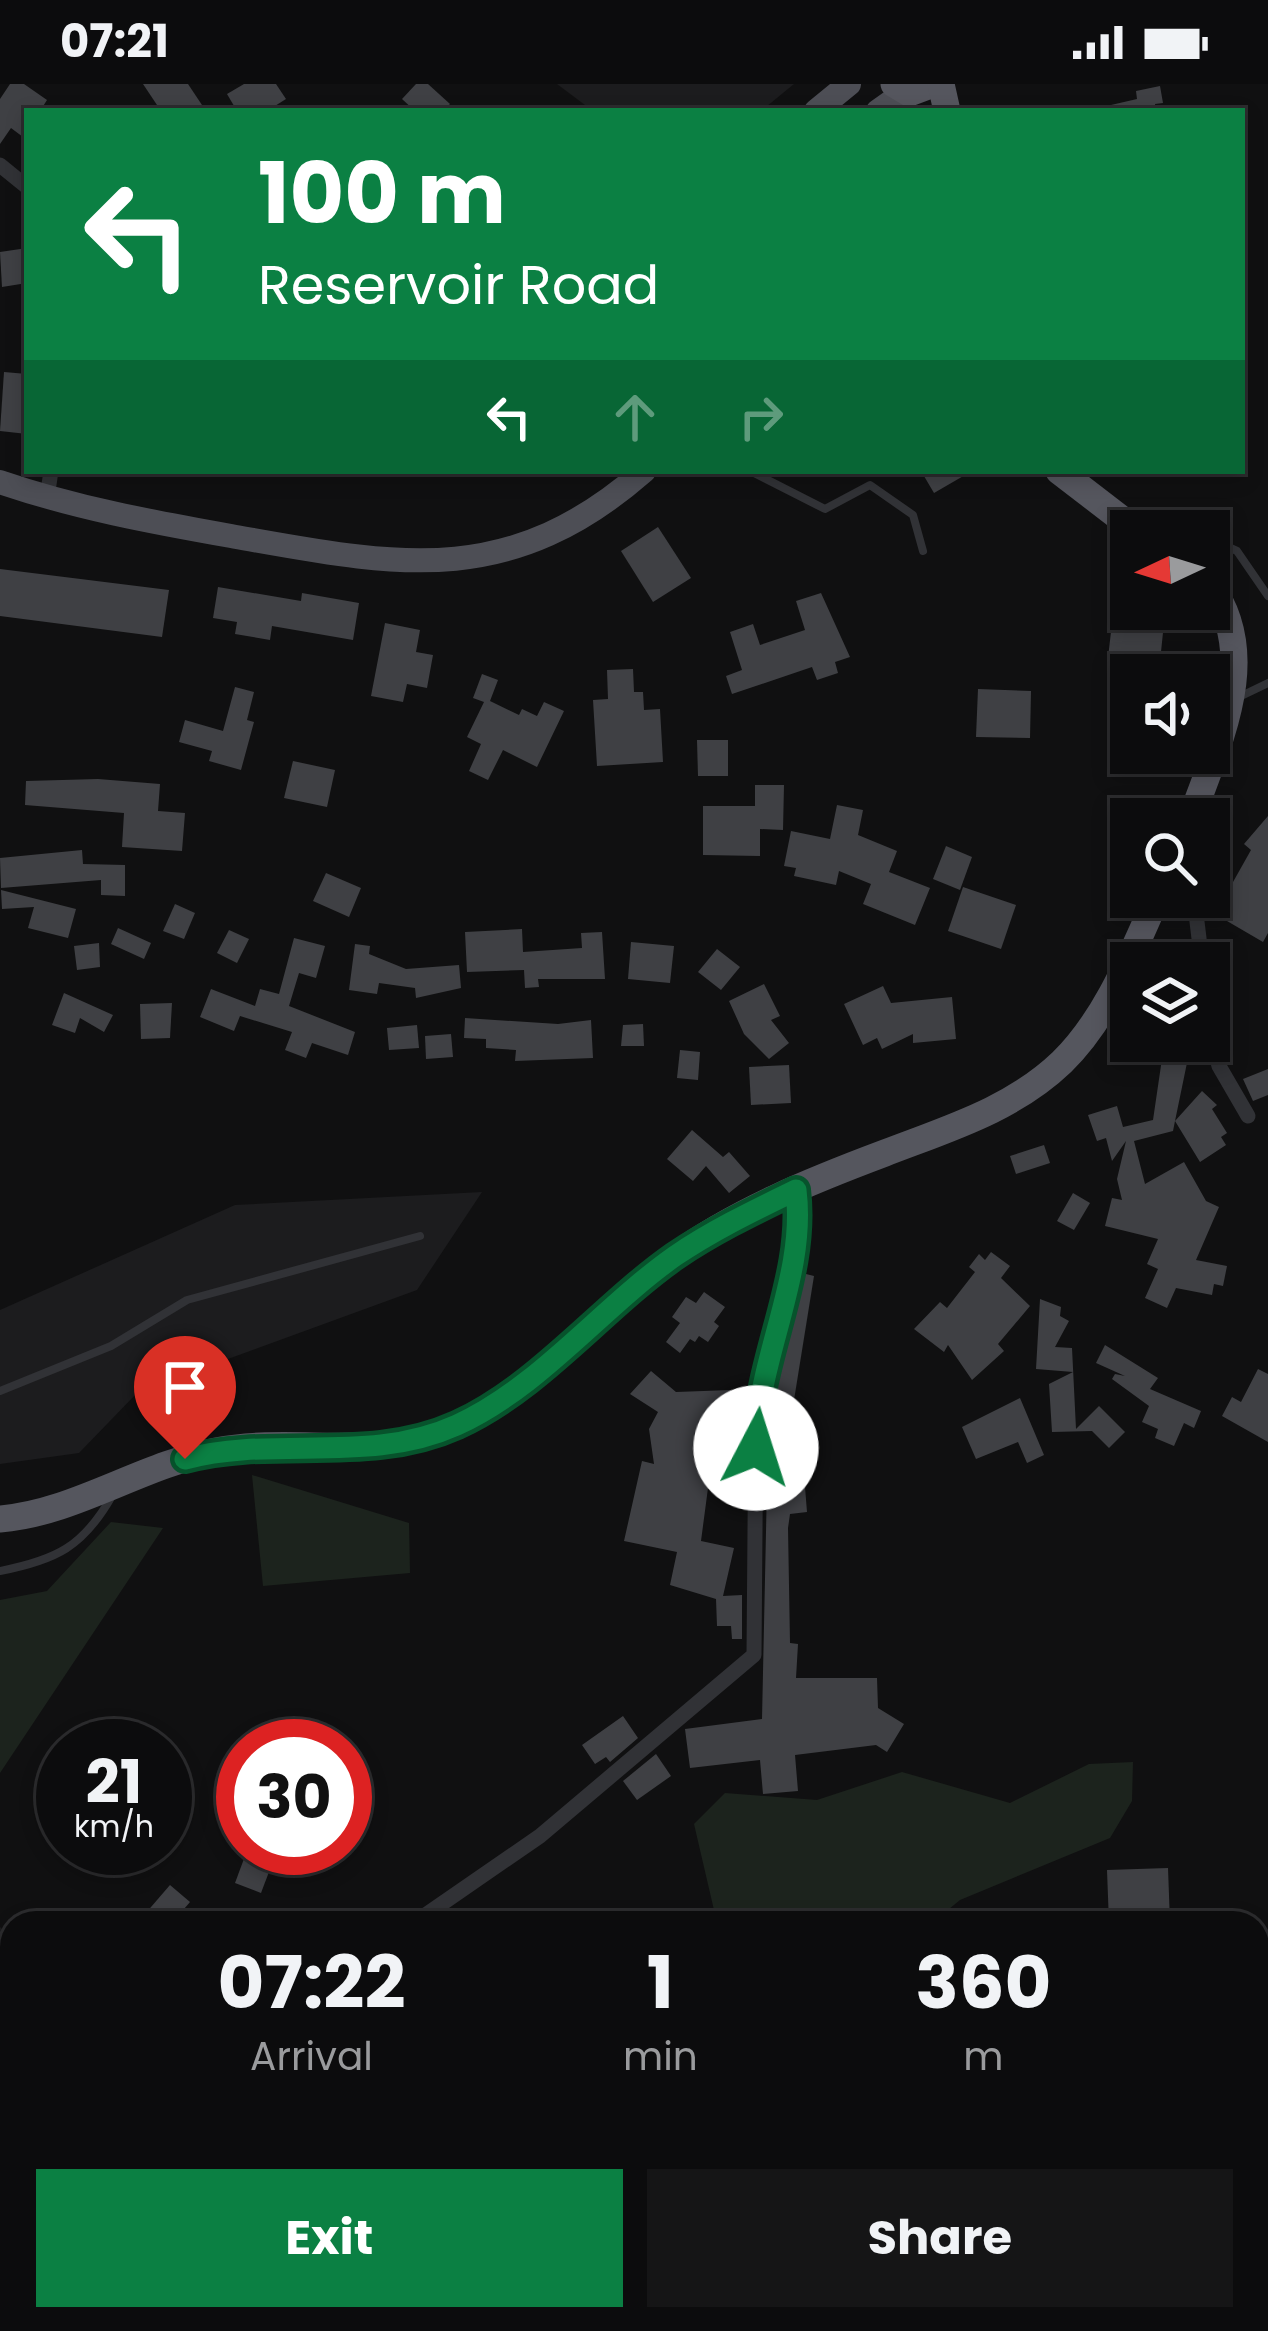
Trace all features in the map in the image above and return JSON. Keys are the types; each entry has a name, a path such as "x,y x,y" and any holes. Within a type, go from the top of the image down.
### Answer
{"highway":[{"path":"917,91 942,108"},
{"path":"1063,474 1110,510"},
{"path":"1198,798 1233,700 1234,638 1230,629"},
{"path":"0,1519 37,1516 122,1479 214,1451 380,1446 459,1424 498,1400 674,1257 796,1190 959,1128 1064,1060 1121,978 1148,918"}],"main road":[{"path":"820,108 849,84"},
{"path":"884,108 917,91"},
{"path":"0,482 47,499 391,563 509,551 613,499 641,474"}],"street":[{"path":"0,165 24,185"},
{"path":"47,499 50,474"},
{"path":"1218,1062 1248,1116"},
{"path":"431,1911 540,1836 754,1655 756,1406 801,1229 796,1190"}],"lane":[{"path":"756,474 825,509 870,485 913,515 923,551"},
{"path":"1230,548 1268,596"},
{"path":"1233,700 1268,683"},
{"path":"0,1391 111,1346 188,1300 419,1236"},
{"path":"0,1571 52,1560 96,1524 122,1479"}],"shaded area":[{"path":"557,84 794,84 765,108 589,108"},
{"path":"482,1192 417,1290 138,1392 79,1453 0,1464 0,1310 235,1205"},
{"path":"252,1475 409,1523 410,1573 263,1586"},
{"path":"111,1522 163,1528 0,1773 0,1600 47,1591"},
{"path":"1133,1762 1132,1801 1110,1838 960,1900 947,1911 714,1911 694,1824 725,1793 817,1800 902,1772 1010,1803 1089,1764"}],"building":[{"path":"10,84 24,84 47,100 42,108 24,108 24,138 11,128 0,144 0,99"},
{"path":"143,84 188,84 204,108 159,108"},
{"path":"244,84 276,84 286,99 272,108 235,108 227,94"},
{"path":"416,84 428,84 450,104 412,108 402,99"},
{"path":"1160,86 1163,103 1155,104 1156,108 1111,108 1137,99 1136,91"},
{"path":"24,248 24,283 2,287 0,252"},
{"path":"4,372 24,374 24,434 0,431"},
{"path":"923,474 967,474 934,493"},
{"path":"658,527 691,578 653,602 621,551"},
{"path":"0,569 169,590 162,637 0,616"},
{"path":"218,587 301,601 302,593 359,603 353,640 272,626 270,640 235,634 237,622 213,618"},
{"path":"821,593 850,657 835,662 838,673 817,680 812,667 732,694 726,676 742,670 730,632 753,624 760,645 805,630 796,601"},
{"path":"385,623 420,630 416,652 433,655 427,688 407,684 403,702 371,696"},
{"path":"1163,630 1161,654 1110,654 1107,666 1111,632"},
{"path":"633,669 634,692 643,692 644,710 660,709 663,762 597,766 593,700 608,699 607,670"},
{"path":"482,674 498,680 490,701 519,715 522,709 537,716 544,702 564,711 537,767 503,750 488,780 469,771 481,744 467,737 484,702 473,698"},
{"path":"235,687 254,692 247,720 254,722 241,770 209,761 212,751 179,742 185,720 223,731"},
{"path":"978,689 1031,691 1030,738 976,737"},
{"path":"697,740 728,740 728,776 698,776"},
{"path":"293,761 335,770 327,807 284,798"},
{"path":"98,779 160,784 158,811 185,813 182,851 122,847 124,813 25,805 26,781"},
{"path":"755,785 784,785 783,830 760,829 760,856 703,855 703,806 755,806"},
{"path":"837,805 863,810 858,835 897,851 889,872 930,888 915,925 863,904 871,884 839,871 836,885 794,876 796,868 784,866 791,831 830,839"},
{"path":"1268,816 1268,933 1263,942 1222,918 1230,918 1230,887 1251,850 1244,844"},
{"path":"946,846 972,857 960,890 933,879"},
{"path":"82,850 83,864 125,865 125,896 101,895 101,880 1,888 0,858"},
{"path":"326,873 361,888 349,917 313,901"},
{"path":"963,887 1016,905 1001,949 948,931"},
{"path":"1,890 76,909 68,938 28,928 34,907 2,909"},
{"path":"175,904 195,913 184,939 163,931"},
{"path":"118,928 151,943 144,959 111,944"},
{"path":"522,929 523,952 582,948 581,933 602,932 605,979 538,979 539,987 525,988 524,970 467,972 465,932"},
{"path":"229,930 249,939 237,963 217,953"},
{"path":"294,938 325,946 316,978 299,973 289,1006 355,1032 348,1055 312,1043 306,1058 285,1050 292,1032 240,1016 234,1031 200,1017 211,989 255,1006 260,989 279,994"},
{"path":"631,942 674,946 670,983 628,979"},
{"path":"99,943 100,967 77,970 74,946"},
{"path":"355,944 370,946 369,954 406,969 459,965 461,988 416,998 415,988 379,983 377,994 349,990"},
{"path":"717,949 740,967 721,990 698,972"},
{"path":"764,984 780,1016 771,1020 789,1043 769,1059 744,1034 729,1001"},
{"path":"883,986 891,1003 952,997 956,1039 913,1043 913,1034 882,1049 877,1038 863,1045 844,1004"},
{"path":"64,993 113,1015 104,1032 80,1018 75,1033 52,1025"},
{"path":"172,1003 170,1038 141,1039 140,1004"},
{"path":"465,1018 558,1024 591,1020 593,1058 515,1061 516,1050 486,1048 486,1039 464,1038"},
{"path":"643,1024 644,1046 621,1046 623,1025"},
{"path":"417,1025 419,1048 389,1050 387,1028"},
{"path":"451,1034 453,1057 426,1059 425,1036"},
{"path":"680,1050 700,1052 698,1080 677,1078"},
{"path":"1162,1062 1187,1062 1173,1131 1134,1141 1145,1184 1184,1162 1206,1201 1219,1207 1196,1260 1227,1266 1223,1286 1214,1284 1212,1295 1176,1288 1167,1308 1145,1298 1158,1269 1147,1264 1158,1239 1105,1226 1112,1198 1122,1200 1117,1179 1126,1141 1112,1161 1106,1138 1097,1141 1088,1115 1117,1106 1123,1127 1153,1120"},
{"path":"789,1065 791,1103 751,1105 749,1067"},
{"path":"1268,1069 1268,1095 1253,1101 1243,1079"},
{"path":"1202,1091 1217,1105 1212,1109 1227,1133 1221,1137 1226,1145 1200,1162 1175,1121"},
{"path":"692,1130 723,1157 729,1152 750,1176 729,1193 706,1166 693,1181 667,1159"},
{"path":"1044,1145 1050,1163 1016,1174 1010,1156"},
{"path":"1073,1193 1090,1203 1074,1230 1057,1221"},
{"path":"991,1252 1010,1266 1001,1278 1030,1306 998,1344 1004,1351 972,1380 948,1345 944,1352 914,1329 940,1302 947,1308 975,1272 969,1267 979,1254 985,1260"},
{"path":"802,1273 814,1276 794,1400 771,1396"},
{"path":"704,1292 725,1307 714,1322 719,1326 708,1342 699,1336 695,1342 690,1339 680,1353 666,1342 680,1323 672,1317 686,1297 696,1303"},
{"path":"1040,1299 1061,1307 1060,1316 1069,1321 1055,1347 1072,1348 1076,1429 1099,1406 1125,1432 1109,1448 1092,1431 1052,1432 1049,1384 1073,1372 1036,1369"},
{"path":"1105,1345 1158,1378 1150,1389 1201,1411 1194,1428 1184,1423 1174,1446 1155,1438 1158,1429 1142,1422 1149,1406 1112,1379 1115,1374 1125,1376 1096,1363"},
{"path":"1258,1369 1268,1374 1268,1442 1222,1416 1232,1397 1241,1402"},
{"path":"651,1371 676,1392 731,1390 733,1487 708,1488 701,1541 734,1548 723,1596 742,1595 742,1639 732,1639 731,1626 717,1626 716,1599 670,1585 677,1552 624,1541 642,1461 654,1464 649,1429 658,1412 630,1394"},
{"path":"1020,1398 1044,1455 1027,1463 1018,1442 976,1459 962,1427"},
{"path":"782,1483 783,1489 805,1487 807,1512 790,1514 788,1528 790,1643 798,1644 796,1678 877,1678 878,1708 904,1724 887,1752 876,1745 795,1755 798,1791 763,1794 760,1760 690,1768 685,1729 762,1719 767,1485"},
{"path":"623,1716 638,1738 610,1762 606,1757 595,1764 582,1745"},
{"path":"656,1754 671,1776 637,1800 623,1781"},
{"path":"1168,1868 1170,1911 1109,1911 1107,1870"},
{"path":"238,1875 268,1875 261,1893 235,1883"},
{"path":"170,1885 190,1902 182,1911 148,1911"}],"route":[{"path":"185,1459 243,1447 333,1450 380,1446 459,1424 498,1400 674,1257 796,1190 801,1229 756,1406 756,1448"}]}
